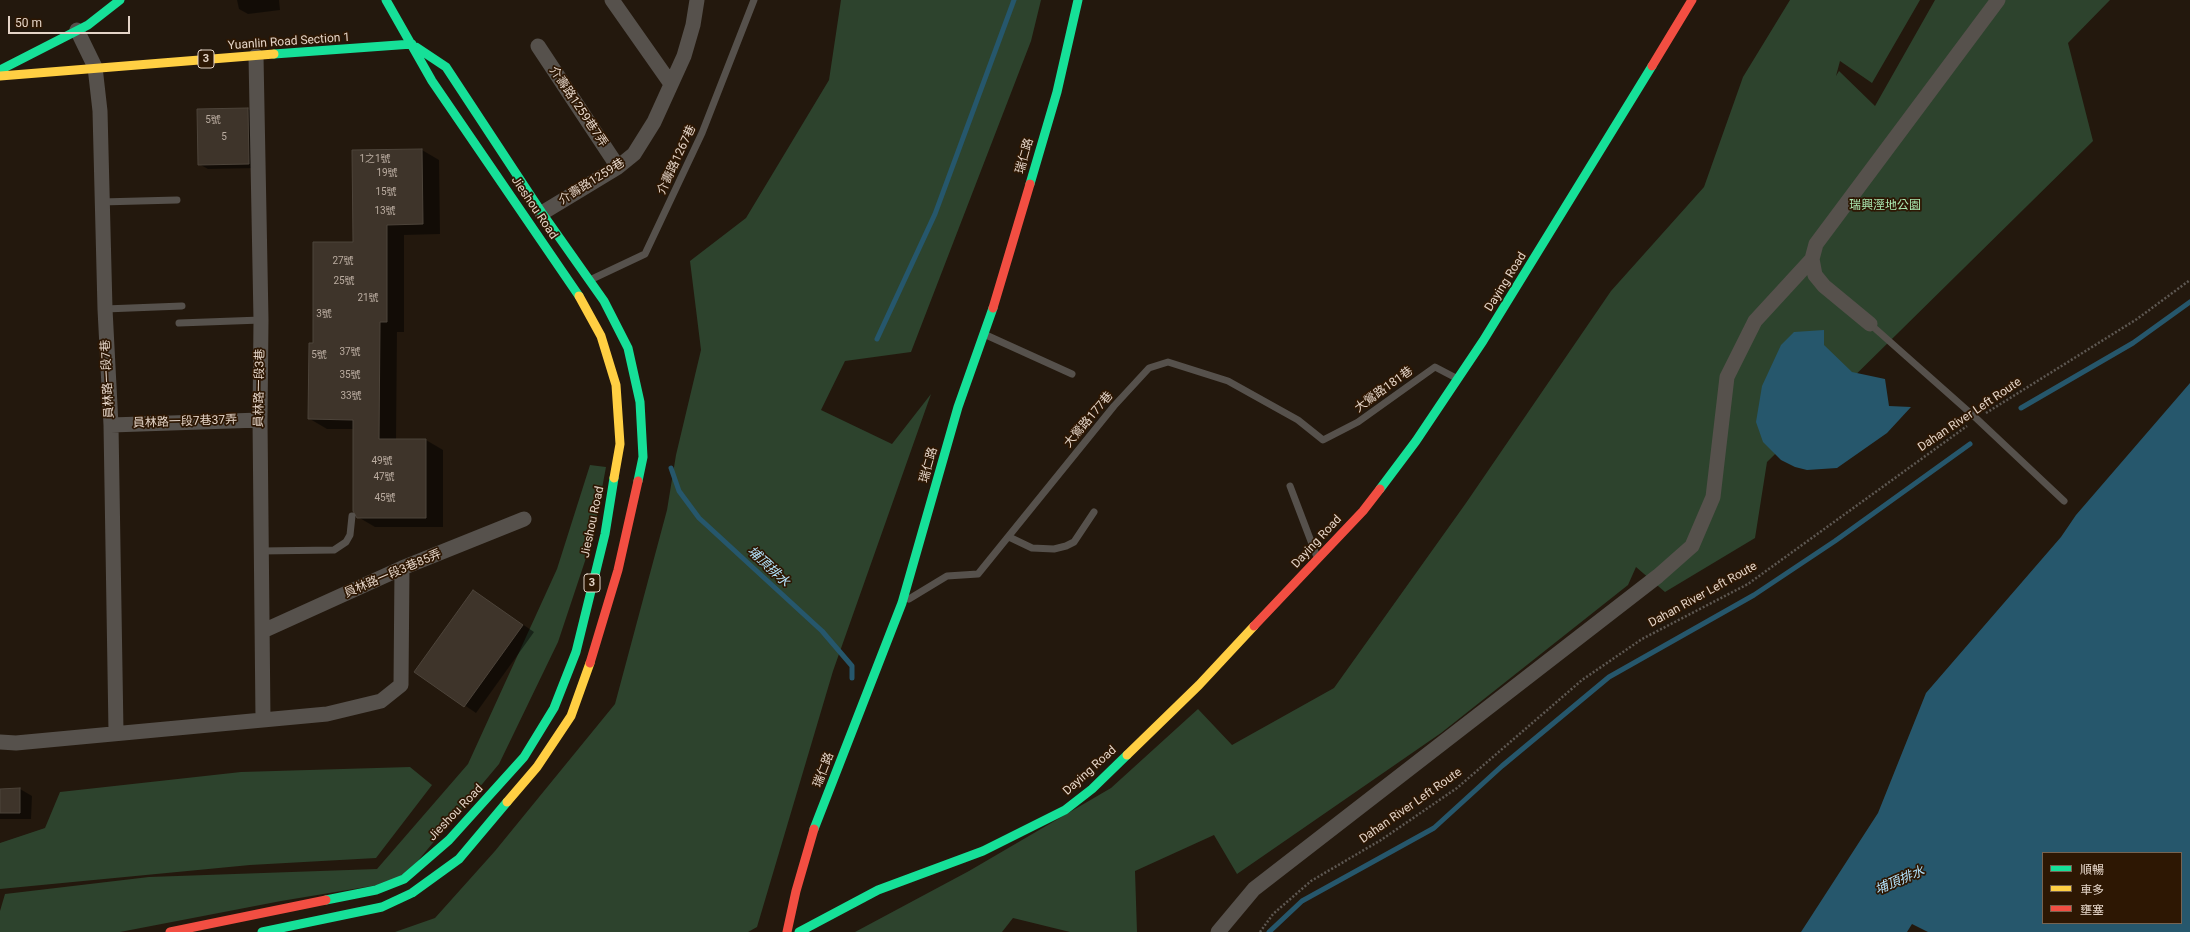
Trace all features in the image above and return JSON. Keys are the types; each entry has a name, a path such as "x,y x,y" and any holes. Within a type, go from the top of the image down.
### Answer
{"main road":[{"path":"0,70 88,25 120,0"},
{"name":"Jieshou Road","path":"170,932 376,890 404,879 449,840 528,751 554,708 576,652 586,606 605,534 620,444 616,385 601,336 572,286 432,81 386,0"},
{"name":"瑞仁路","path":"787,932 796,891 811,836 902,603 958,408 998,294 1057,92 1078,0"},
{"name":"Daying Road","path":"799,932 878,890 983,851 1065,810 1092,789 1199,685 1363,510 1416,441 1548,238 1692,0"},
{"name":"Jieshou Road","path":"262,932 382,907 412,893 459,859 537,767 571,716 592,658 618,570 643,457 640,402 628,348 604,302 542,213 446,67 412,44"},
{"name":"Yuanlin Road Section 1","path":"0,76 95,67 412,44"}],"street":[{"path":"612,0 671,84"},
{"name":"介壽路1259巷","path":"542,213 618,167 634,154 654,122 684,56 691,32 697,0"},
{"path":"1870,324 1824,286 1815,275 1812,259 1816,244 1998,0"},
{"name":"員林路一段7巷","path":"77,30 95,67 100,111 101,202 111,424 116,732"},
{"name":"介壽路1259巷7弄","path":"538,46 618,167"},
{"name":"員林路一段3巷","path":"256,56 261,320 260,420 263,720"},
{"path":"1218,932 1254,889 1640,590 1692,546 1713,497 1727,377 1755,321 1812,259"},
{"name":"員林路一段7巷37弄","path":"111,424 260,420"},
{"name":"員林路一段3巷85弄","path":"262,631 402,568 524,519"},
{"path":"0,742 16,743 116,732 327,714 381,701 401,685 402,568"}],"lane":[{"name":"介壽路1267巷","path":"572,286 590,280 645,254 702,133 754,0"},
{"path":"101,202 177,200"},
{"path":"105,309 182,306"},
{"path":"180,323 261,320"},
{"path":"1870,324 1977,419 2064,501"},
{"path":"984,334 1072,374"},
{"name":"大鶯路177巷","path":"902,603 947,576 978,574 1109,412 1149,368 1168,362 1228,381 1298,420 1323,440"},
{"name":"大鶯路181巷","path":"1323,440 1358,422 1435,367 1457,379"},
{"path":"1290,486 1317,559"},
{"path":"1009,537 1032,548 1054,549 1066,546 1074,542 1094,512"},
{"path":"262,551 334,550 346,542 350,535 352,516"}],"path":[{"name":"Dahan River Left Route","path":"1260,932 1273,914 1311,881 1381,840 1457,788 1582,680 1642,639 1748,584 1977,419 2137,319 2190,280"}],"green space":[{"path":"841,0 1041,0 1031,41 911,352 845,361 821,410 892,444 931,394 833,671 757,927 748,932 395,932 435,918 495,851 615,704 667,510 676,455 701,350 690,261 746,218 829,80"},
{"name":"瑞興溼地公園","path":"1790,0 1920,0 1872,83 1840,61 1836,76 1839,71 1875,106 1935,0 2110,0 2068,43 2093,141 1767,462 1755,538 1665,592 1636,567 1628,585 1441,733 1237,874 1214,835 1135,871 1137,932 1070,932 1013,918 1002,932 855,932 969,871 1111,788 1198,709 1232,745 1334,688 1466,503 1611,291 1704,187 1743,77"},
{"path":"590,465 606,467 593,537 558,642 499,764 411,869 390,883 281,901 120,932 0,932 0,911 5,894 149,877 377,869 468,764 557,569"},
{"path":"410,767 432,785 376,858 250,865 0,889 0,843 45,828 60,792 241,772"}],"water":[{"path":"1824,330 1824,345 1852,372 1885,379 1889,406 1911,407 1887,433 1837,468 1807,470 1795,467 1781,460 1763,442 1756,422 1762,386 1781,345 1794,332"},
{"path":"2190,383 2190,932 1928,932 1912,924 1907,932 1801,932 1878,813 1926,693 2061,537 2076,515"}],"building":[{"path":"248,108 249,164 198,165 197,109"},
{"path":"422,149 423,224 387,225 387,322 380,322 379,439 426,439 426,518 357,518 353,511 353,420 308,419 309,343 313,343 313,242 353,242 352,150"},
{"path":"473,590 523,625 464,707 414,672"},
{"path":"20,788 20,813 0,813 0,789"}],"waterway":[{"path":"877,339 935,214 1014,0"},
{"path":"2021,408 2133,343 2190,302"},
{"path":"1269,932 1302,901 1434,828 1502,766 1609,677 1754,595 1835,541 1970,444"},
{"name":"埔頂排水","path":"671,468 679,491 699,518 822,631 852,666 852,678"}],"traffic: fast":[{"path":"0,70 88,25 120,0"},
{"path":"386,0 432,81 579,296"},
{"path":"1030,184 1057,92 1078,0"},
{"path":"274,54 412,44"},
{"path":"416,47 446,67 542,213 604,301 628,348 640,402 643,457 638,481"},
{"path":"1380,489 1416,441 1483,341 1652,66"},
{"path":"814,829 902,603 958,407 993,308"},
{"path":"326,900 376,890 404,879 449,840 524,757 554,708 576,652 605,534 614,478"},
{"path":"799,932 878,890 983,851 1065,810 1092,789 1127,755"},
{"path":"262,932 382,907 412,893 459,859 507,802"}],"traffic: slow":[{"path":"0,76 274,54"},
{"path":"579,296 601,336 616,385 620,444 614,478"},
{"path":"1127,755 1199,685 1254,626"},
{"path":"507,802 537,767 571,716 590,663"}],"traffic: jam":[{"path":"1652,66 1692,0"},
{"path":"993,308 1030,184"},
{"path":"590,663 618,570 638,481"},
{"path":"1254,626 1363,511 1380,489"},
{"path":"787,932 796,891 814,829"},
{"path":"170,932 326,900"}]}
